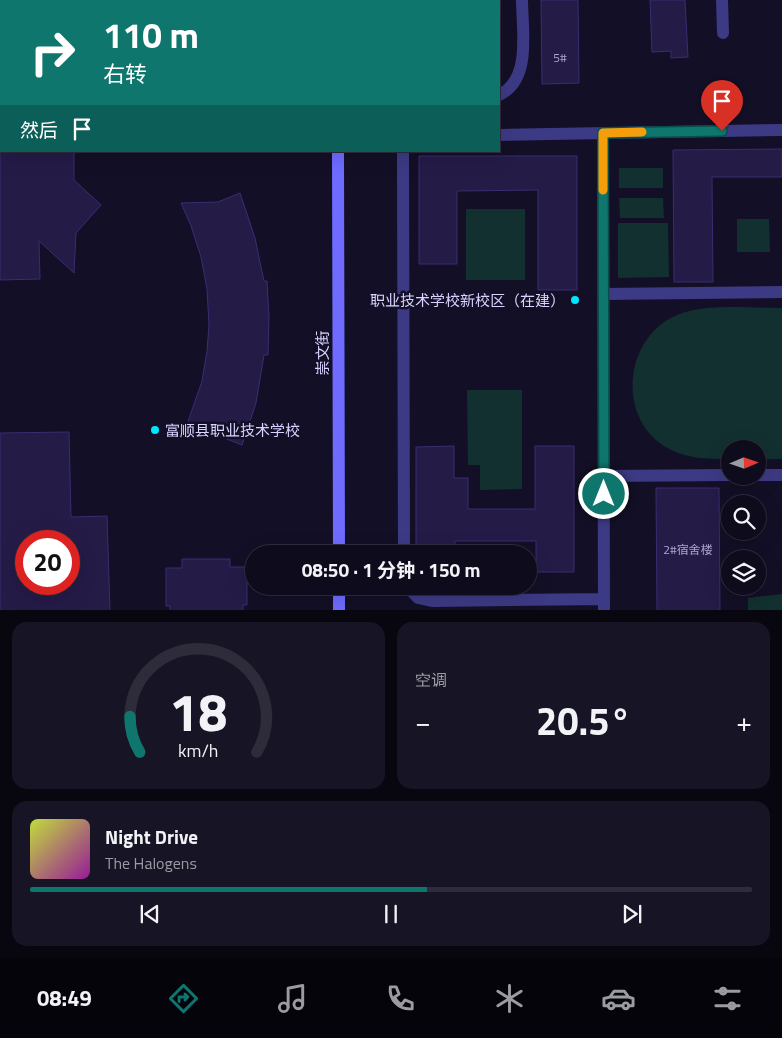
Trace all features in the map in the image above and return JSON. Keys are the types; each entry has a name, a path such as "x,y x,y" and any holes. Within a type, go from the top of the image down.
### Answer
{"street":[{"name":"崇文街","path":"338,152 339,545"},
{"path":"339,595 339,610"}],"lane":[{"path":"500,94 515,82 521,70 522,0"},
{"path":"722,0 723,33"},
{"path":"500,135 782,130"},
{"path":"415,595 418,598 432,601 604,604 603,133"},
{"path":"403,152 404,545"},
{"path":"603,294 782,292"},
{"path":"766,475 782,475"},
{"path":"604,476 721,476"}],"green space":[{"path":"619,168 663,168 663,188 619,188"},
{"path":"619,198 663,198 664,218 620,218"},
{"path":"466,209 525,209 525,280 466,280"},
{"path":"737,219 769,219 770,252 737,252"},
{"path":"618,223 668,223 669,277 618,278"},
{"path":"728,307 782,308 782,459 766,459 766,440 721,440 721,459 680,454 664,446 649,432 638,416 633,397 633,377 637,358 646,340 660,326 677,315 688,311"},
{"path":"467,390 522,390 522,489 480,490 480,465 468,465"},
{"path":"782,594 782,610 748,610 748,598"}],"building":[{"path":"541,0 578,0 579,83 542,84"},
{"path":"650,0 685,0 688,57 671,58 671,51 652,52"},
{"path":"782,149 782,177 712,177 713,282 674,282 673,150"},
{"path":"0,152 74,152 74,180 101,205 76,233 74,273 39,241 40,279 0,280"},
{"path":"419,156 577,156 577,290 538,290 538,190 457,191 457,264 419,264"},
{"path":"240,193 255,238 264,281 267,281 269,318 268,355 264,355 256,403 242,445 219,436 183,436 202,381 209,325 207,289 201,257 181,203 218,202"},
{"path":"69,432 71,517 107,516 110,610 0,610 0,433"},
{"path":"454,446 454,478 468,478 468,509 535,509 535,446 574,446 574,572 537,572 536,541 455,541 455,545 416,545 416,447"},
{"path":"656,488 719,488 720,610 657,610"},
{"path":"182,559 230,559 230,567 245,567 247,605 243,605 243,610 170,610 170,606 166,606 166,568 182,568"}],"slow traffic":[{"path":"603,190 603,133 642,132"}],"place":[{"name":"职业技术学校新校区（在建）","path":"575,300"},
{"name":"富顺县职业技术学校","path":"155,430"}],"route":[{"path":"604,494 603,133 722,131"}]}
